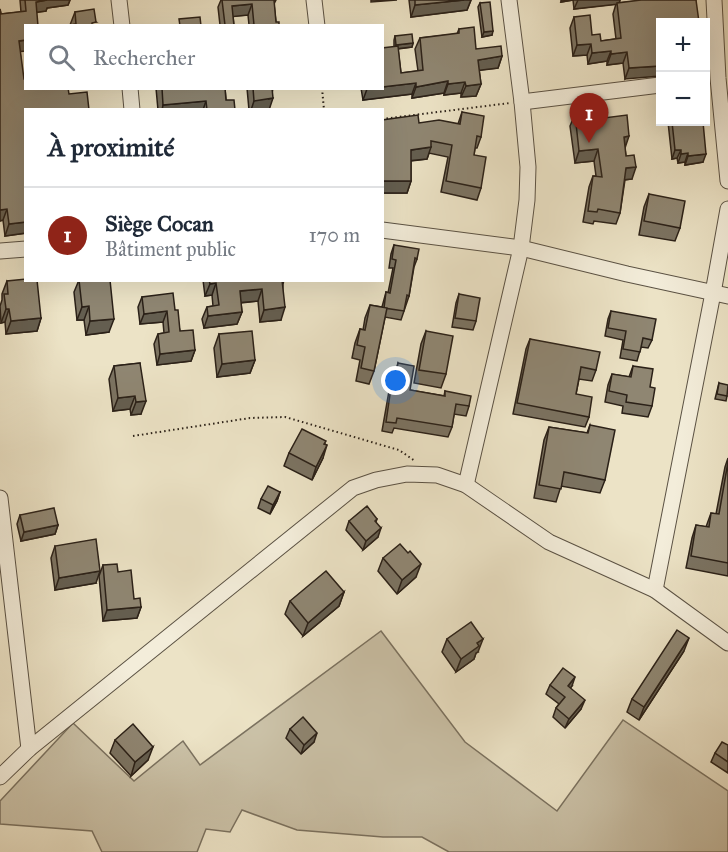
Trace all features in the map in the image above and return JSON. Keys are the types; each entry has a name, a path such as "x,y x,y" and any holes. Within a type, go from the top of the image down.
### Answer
{"street":[{"path":"119,0 122,24"},
{"path":"314,0 317,24"},
{"path":"466,485 521,248 526,200 528,167 509,0"},
{"path":"714,0 717,78 728,181"},
{"path":"522,102 656,85"},
{"path":"130,90 132,108"},
{"path":"655,590 721,294 728,209"},
{"path":"384,230 521,248 721,294"},
{"path":"0,251 24,249"},
{"path":"0,777 29,749 353,488 376,480 407,474 437,475 466,485 549,542 655,590 728,643"},
{"path":"0,498 29,749"}],"path":[{"path":"322,90 324,108"},
{"path":"384,119 522,102"},
{"path":"133,436 250,418 285,417 399,450 418,463"}],"shaded area":[{"path":"381,631 465,742 557,811 623,720 728,791 728,852 449,852 422,837 383,837 297,830 242,810 230,832 206,829 197,852 102,852 92,831 0,824 0,801 73,723 134,781 183,741 200,765"}],"building":[{"path":"25,0 47,0 36,2 38,24 24,24 24,40 19,41 24,90 68,90 69,94 87,92 89,108 24,108 24,222 9,224 7,209 0,210 0,9 1,14 26,11"},
{"path":"222,0 274,0 276,22 279,24 254,24 252,4 232,6 234,24 225,24"},
{"path":"415,0 464,0 415,5"},
{"path":"641,0 696,0 698,18 656,18 656,66 629,68 627,52 592,53 591,44 577,45 574,17 590,15 592,35 600,34 601,41 621,38 617,3"},
{"path":"490,2 493,31 484,32 480,3"},
{"path":"94,9 96,22 76,24 75,12"},
{"path":"200,17 201,24 180,24 179,19"},
{"path":"474,27 476,49 501,46 502,56 478,60 481,84 466,86 465,82 448,84 448,81 416,87 416,83 384,87 384,48 398,46 401,73 423,70 420,38 459,33 459,29"},
{"path":"412,34 413,43 396,45 395,36"},
{"path":"162,90 225,90 226,100 234,100 235,108 207,108 206,101 163,105"},
{"path":"253,90 272,90 273,98 254,101"},
{"path":"603,111 604,118 627,115 629,136 624,137 626,156 634,155 636,167 626,168 620,213 598,209 597,212 588,211 593,176 602,177 598,149 579,151 575,114"},
{"path":"462,112 484,116 481,137 477,136 474,155 486,157 481,188 446,181 452,145 431,141 431,147 411,150 411,181 384,181 384,120 418,115 419,123 439,120 460,124"},
{"path":"672,126 703,126 706,154 688,156 688,153 681,154 681,150 675,150"},
{"path":"649,194 685,201 680,228 644,221"},
{"path":"394,245 419,249 404,311 384,308 386,292 390,293 396,260 392,259"},
{"path":"24,279 24,282 37,282 41,318 11,321 9,309 6,309 4,294 8,294 7,281"},
{"path":"79,282 110,282 114,319 90,321 89,306 82,307"},
{"path":"210,282 282,282 285,307 264,310 262,289 240,291 242,312 208,316 207,307 219,305 216,283 210,284"},
{"path":"173,293 175,310 178,310 180,331 193,330 195,350 160,354 158,334 169,332 167,311 144,314 142,297"},
{"path":"459,294 480,298 476,321 455,318"},
{"path":"370,305 387,308 374,371 361,368 365,347 357,345 360,329 365,330"},
{"path":"611,311 656,319 652,340 643,338 640,352 623,349 626,331 608,328"},
{"path":"252,331 255,360 222,364 219,334"},
{"path":"426,331 453,336 446,374 419,370"},
{"path":"530,339 600,352 596,370 581,367 576,394 592,397 589,417 517,403"},
{"path":"140,363 146,401 136,402 135,396 118,398 114,366"},
{"path":"398,363 414,366 410,390 445,396 445,391 471,396 469,406 456,404 452,427 397,418 396,423 386,422 392,381 395,381"},
{"path":"633,366 653,369 650,387 655,388 652,406 626,402 627,395 609,391 612,374 631,377"},
{"path":"719,383 728,385 727,396 717,394"},
{"path":"590,425 615,430 605,480 564,472 561,489 539,485 549,427 588,433"},
{"path":"302,429 326,441 324,444 327,445 316,467 289,453"},
{"path":"728,462 728,563 691,556 696,525 709,527 711,513 719,514"},
{"path":"268,486 280,492 273,505 261,499"},
{"path":"367,506 381,528 366,541 349,521"},
{"path":"54,508 58,525 24,532 20,515"},
{"path":"96,539 100,571 59,578 55,546"},
{"path":"400,544 408,553 410,551 421,564 402,580 383,558"},
{"path":"117,564 118,572 131,570 134,599 140,598 141,607 107,610 103,565"},
{"path":"326,571 344,592 308,623 290,601"},
{"path":"471,622 483,639 477,643 479,646 461,659 447,639"},
{"path":"677,630 689,638 644,707 632,699"},
{"path":"563,668 575,677 568,686 585,700 569,719 556,708 565,697 550,685"},
{"path":"303,717 317,733 304,745 290,729"},
{"path":"133,724 153,747 135,762 115,740"},
{"path":"722,742 728,745 728,762 715,753"}],"place":[{"name":"Siège Cocan","path":"589,143"}]}
